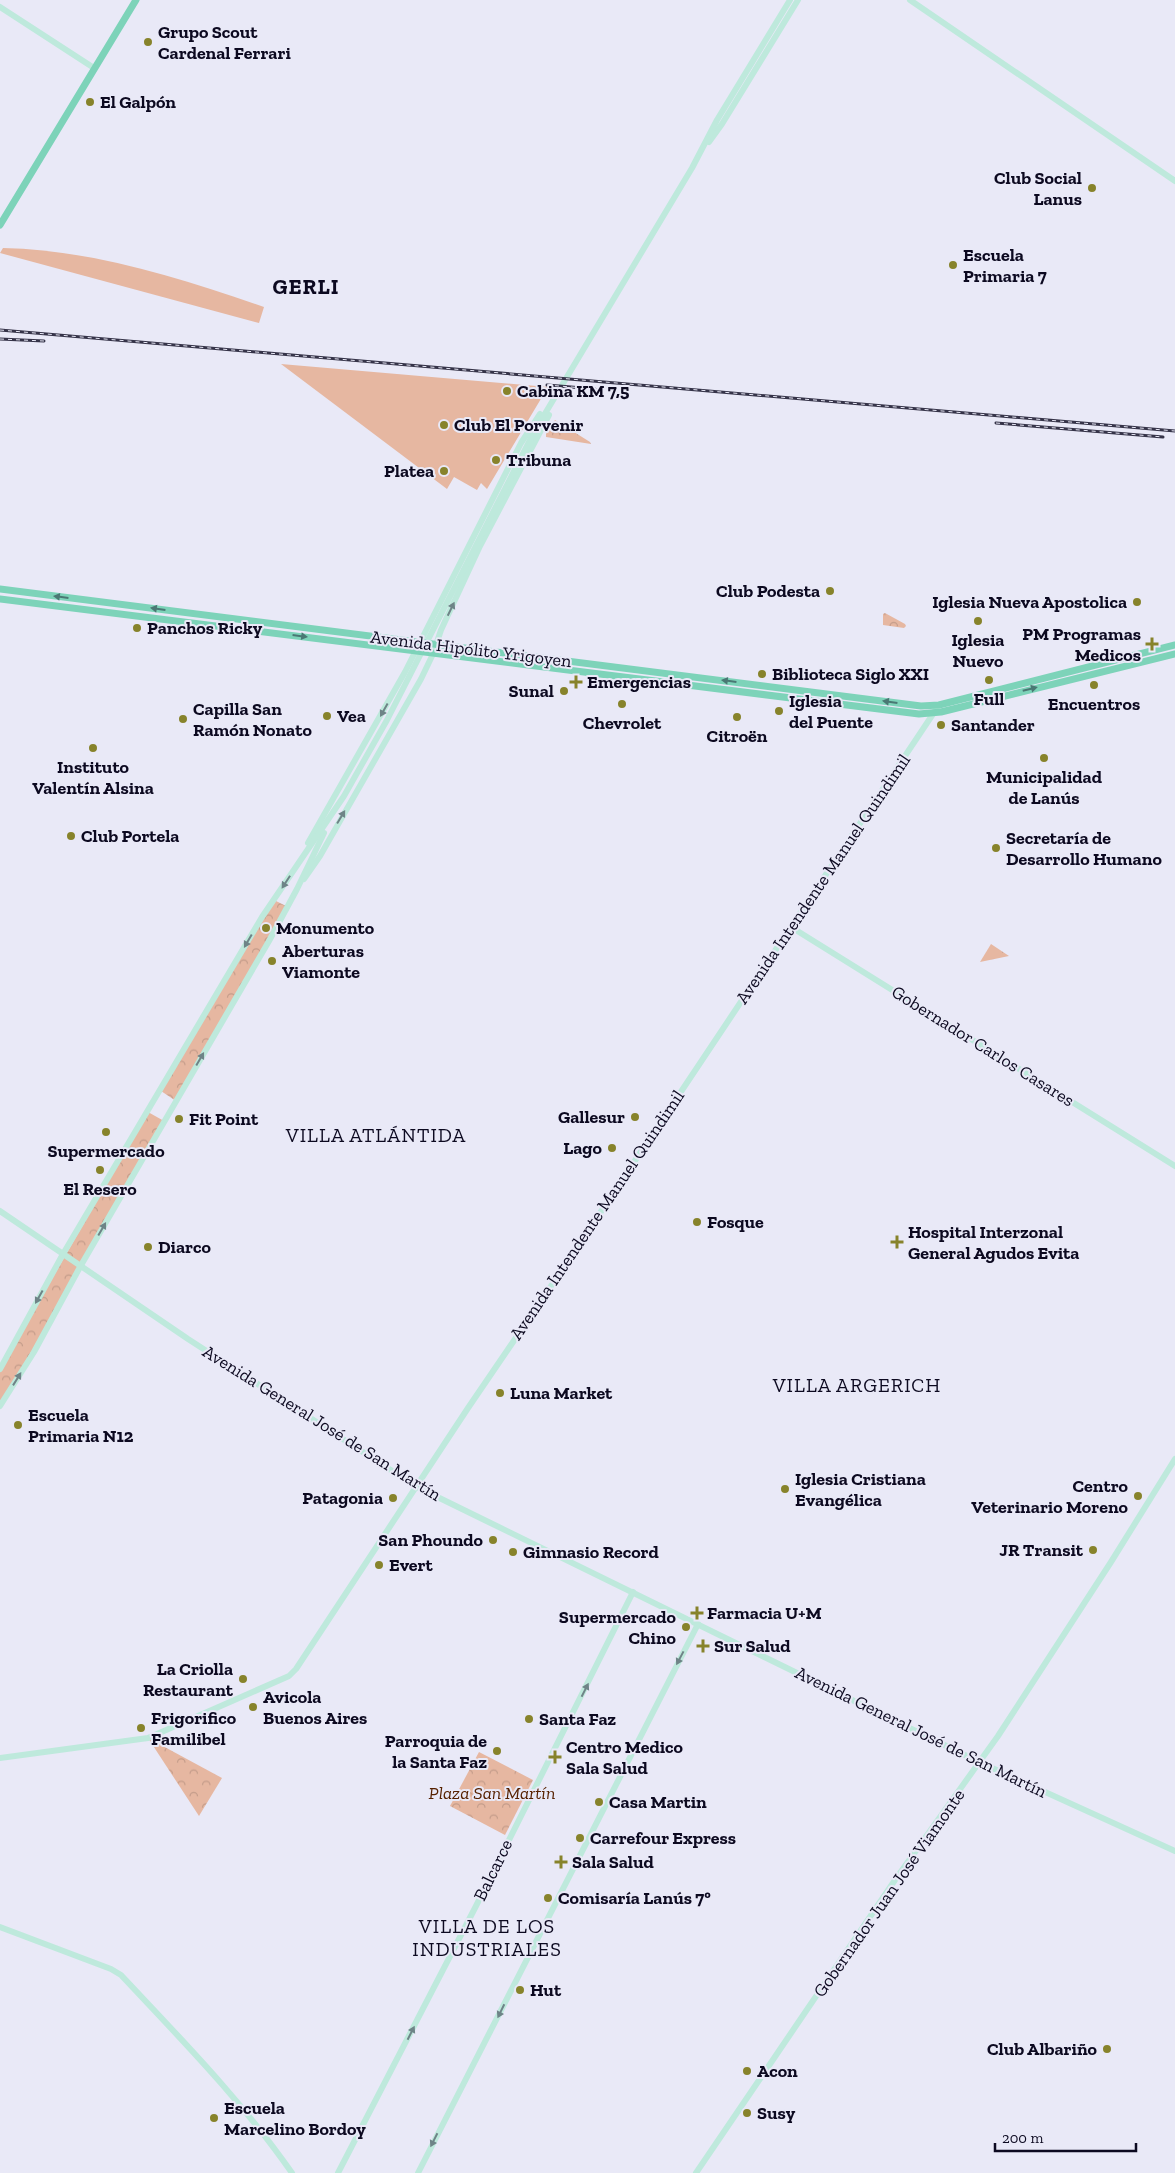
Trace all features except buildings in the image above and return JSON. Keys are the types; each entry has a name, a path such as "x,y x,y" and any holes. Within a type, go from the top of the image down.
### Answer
{"main road":[{"path":"0,225 136,0"},
{"path":"0,1369 63,1254 262,917 344,796 387,720 523,452 692,168 717,120 790,0"},
{"path":"698,157 722,124 798,0"},
{"path":"910,0 1175,181"},
{"path":"0,7 94,68"},
{"path":"297,888 320,856 421,679 474,561 562,387"},
{"path":"297,864 415,651 523,439 562,387"},
{"name":"Avenida Hipólito Yrigoyen","path":"0,590 921,706 939,705 1175,646"},
{"name":"Avenida Hipólito Yrigoyen","path":"0,599 433,654 932,714 1175,654"},
{"name":"Avenida Intendente Manuel Quindimil","path":"0,1758 148,1738 289,1676 296,1669 939,705"},
{"path":"0,1406 34,1352 80,1267 269,941 334,812"},
{"name":"Gobernador Carlos Casares","path":"791,927 1175,1166"},
{"name":"Avenida General José de San Martín","path":"0,1211 80,1267 417,1487 979,1762 1175,1851"},
{"name":"Gobernador Juan José Viamonte","path":"696,2173 900,1873 979,1762 1111,1562 1175,1459"},
{"name":"Balcarce","path":"338,2173 634,1592"},
{"path":"418,2173 698,1624"},
{"path":"0,1927 111,1969 121,1975 220,2081 271,2143 292,2173"}],"green space":[{"path":"3,248 70,254 136,267 264,307 259,323 0,253"},
{"name":"Club El Porvenir","path":"281,364 548,387 487,489 481,483 477,490 454,477 447,489"},
{"path":"555,420 590,442 591,444 546,437"},
{"path":"885,613 906,626 904,628 883,625 883,614"},
{"path":"274,900 288,907 176,1101 161,1091"},
{"path":"991,944 1009,956 980,962"},
{"path":"148,1112 164,1121 0,1406 0,1369"},
{"path":"148,1738 222,1778 199,1816"},
{"name":"Plaza San Martín","path":"479,1752 533,1780 505,1835 450,1806"}],"railway":[{"path":"0,330 1175,431"},
{"path":"0,339 44,341"},
{"path":"547,385 595,389"},
{"path":"996,423 1163,437"}],"place":[{"name":"Grupo Scout Cardenal Ferrari","path":"148,42"},
{"name":"El Galpón","path":"90,102"},
{"name":"Club Social Lanus","path":"1092,188"},
{"name":"Escuela Primaria 7","path":"953,265"},
{"name":"Cabina KM 7,5","path":"507,391"},
{"name":"Club El Porvenir","path":"444,425"},
{"name":"Tribuna","path":"496,460"},
{"name":"Platea","path":"444,471"},
{"name":"Club Podesta","path":"830,591"},
{"name":"Iglesia Nueva Apostolica","path":"1137,602"},
{"name":"Iglesia Nuevo","path":"978,621"},
{"name":"Panchos Ricky","path":"137,628"},
{"name":"PM Programas Medicos","path":"1152,644"},
{"name":"Biblioteca Siglo XXI","path":"762,674"},
{"name":"Full","path":"989,680"},
{"name":"Emergencias","path":"576,682"},
{"name":"Encuentros","path":"1094,685"},
{"name":"Sunal","path":"564,691"},
{"name":"Chevrolet","path":"622,704"},
{"name":"Iglesia del Puente","path":"779,711"},
{"name":"Vea","path":"327,716"},
{"name":"Citroën","path":"737,717"},
{"name":"Capilla San Ramón Nonato","path":"183,719"},
{"name":"Santander","path":"941,725"},
{"name":"Instituto Valentín Alsina","path":"93,748"},
{"name":"Municipalidad de Lanús","path":"1044,758"},
{"name":"Club Portela","path":"71,836"},
{"name":"Secretaría de Desarrollo Humano","path":"996,848"},
{"name":"Monumento","path":"266,928"},
{"name":"Aberturas Viamonte","path":"272,961"},
{"name":"Gallesur","path":"635,1117"},
{"name":"Fit Point","path":"179,1119"},
{"name":"Supermercado","path":"106,1132"},
{"name":"Lago","path":"612,1148"},
{"name":"El Resero","path":"100,1170"},
{"name":"Fosque","path":"697,1222"},
{"name":"Hospital Interzonal General Agudos Evita","path":"897,1242"},
{"name":"Diarco","path":"148,1247"},
{"name":"Luna Market","path":"500,1393"},
{"name":"Escuela Primaria N12","path":"18,1425"},
{"name":"Iglesia Cristiana Evangélica","path":"785,1489"},
{"name":"Centro Veterinario Moreno","path":"1138,1496"},
{"name":"Patagonia","path":"393,1498"},
{"name":"San Phoundo","path":"493,1540"},
{"name":"JR Transit","path":"1093,1550"},
{"name":"Gimnasio Record","path":"513,1552"},
{"name":"Evert","path":"379,1565"},
{"name":"Farmacia U+M","path":"697,1613"},
{"name":"Supermercado Chino","path":"686,1627"},
{"name":"Sur Salud","path":"703,1646"},
{"name":"La Criolla Restaurant","path":"243,1679"},
{"name":"Avicola Buenos Aires","path":"253,1707"},
{"name":"Santa Faz","path":"529,1719"},
{"name":"Frigorifico Familibel","path":"141,1728"},
{"name":"Parroquia de la Santa Faz","path":"497,1751"},
{"name":"Centro Medico Sala Salud","path":"555,1757"},
{"name":"Casa Martin","path":"599,1802"},
{"name":"Carrefour Express","path":"580,1838"},
{"name":"Sala Salud","path":"561,1862"},
{"name":"Comisaría Lanús 7°","path":"548,1898"},
{"name":"Hut","path":"520,1990"},
{"name":"Club Albariño","path":"1107,2049"},
{"name":"Acon","path":"747,2071"},
{"name":"Susy","path":"747,2113"},
{"name":"Escuela Marcelino Bordoy","path":"214,2118"}],"district":[{"name":"GERLI","path":"306,286"},
{"name":"VILLA ATLÁNTIDA","path":"376,1135"},
{"name":"VILLA ARGERICH","path":"857,1385"},
{"name":"VILLA DE LOS INDUSTRIALES","path":"487,1938"}]}
